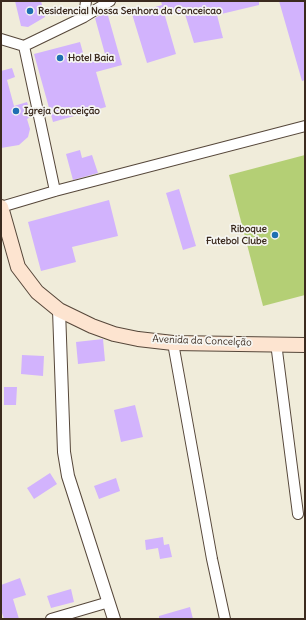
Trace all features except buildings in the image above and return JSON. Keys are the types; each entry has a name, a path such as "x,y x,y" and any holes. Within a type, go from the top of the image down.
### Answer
{"main road":[{"name":"Avenida da Concelção","path":"1,207 18,267 37,292 59,310 92,326 114,334 138,339 173,343 276,343 305,345"}],"street":[{"path":"84,16 86,1"},
{"path":"1,39 24,46 84,16 110,1"},
{"path":"24,46 55,191"},
{"path":"1,207 55,191 305,126"},
{"path":"59,310 64,452 68,476 114,619"},
{"path":"173,343 212,558 225,619"},
{"path":"276,343 298,514"},
{"path":"51,619 109,602"}],"green space":[{"name":"Riboque Futebol Clube","path":"305,155 305,295 263,306 229,175"}],"place":[{"name":"Residencial Nossa Senhora da Conceicao","path":"30,11"},
{"name":"Hotel Baia","path":"60,58"},
{"name":"Igreja Conceição","path":"16,111"},
{"name":"Riboque Futebol Clube","path":"275,235"}]}
